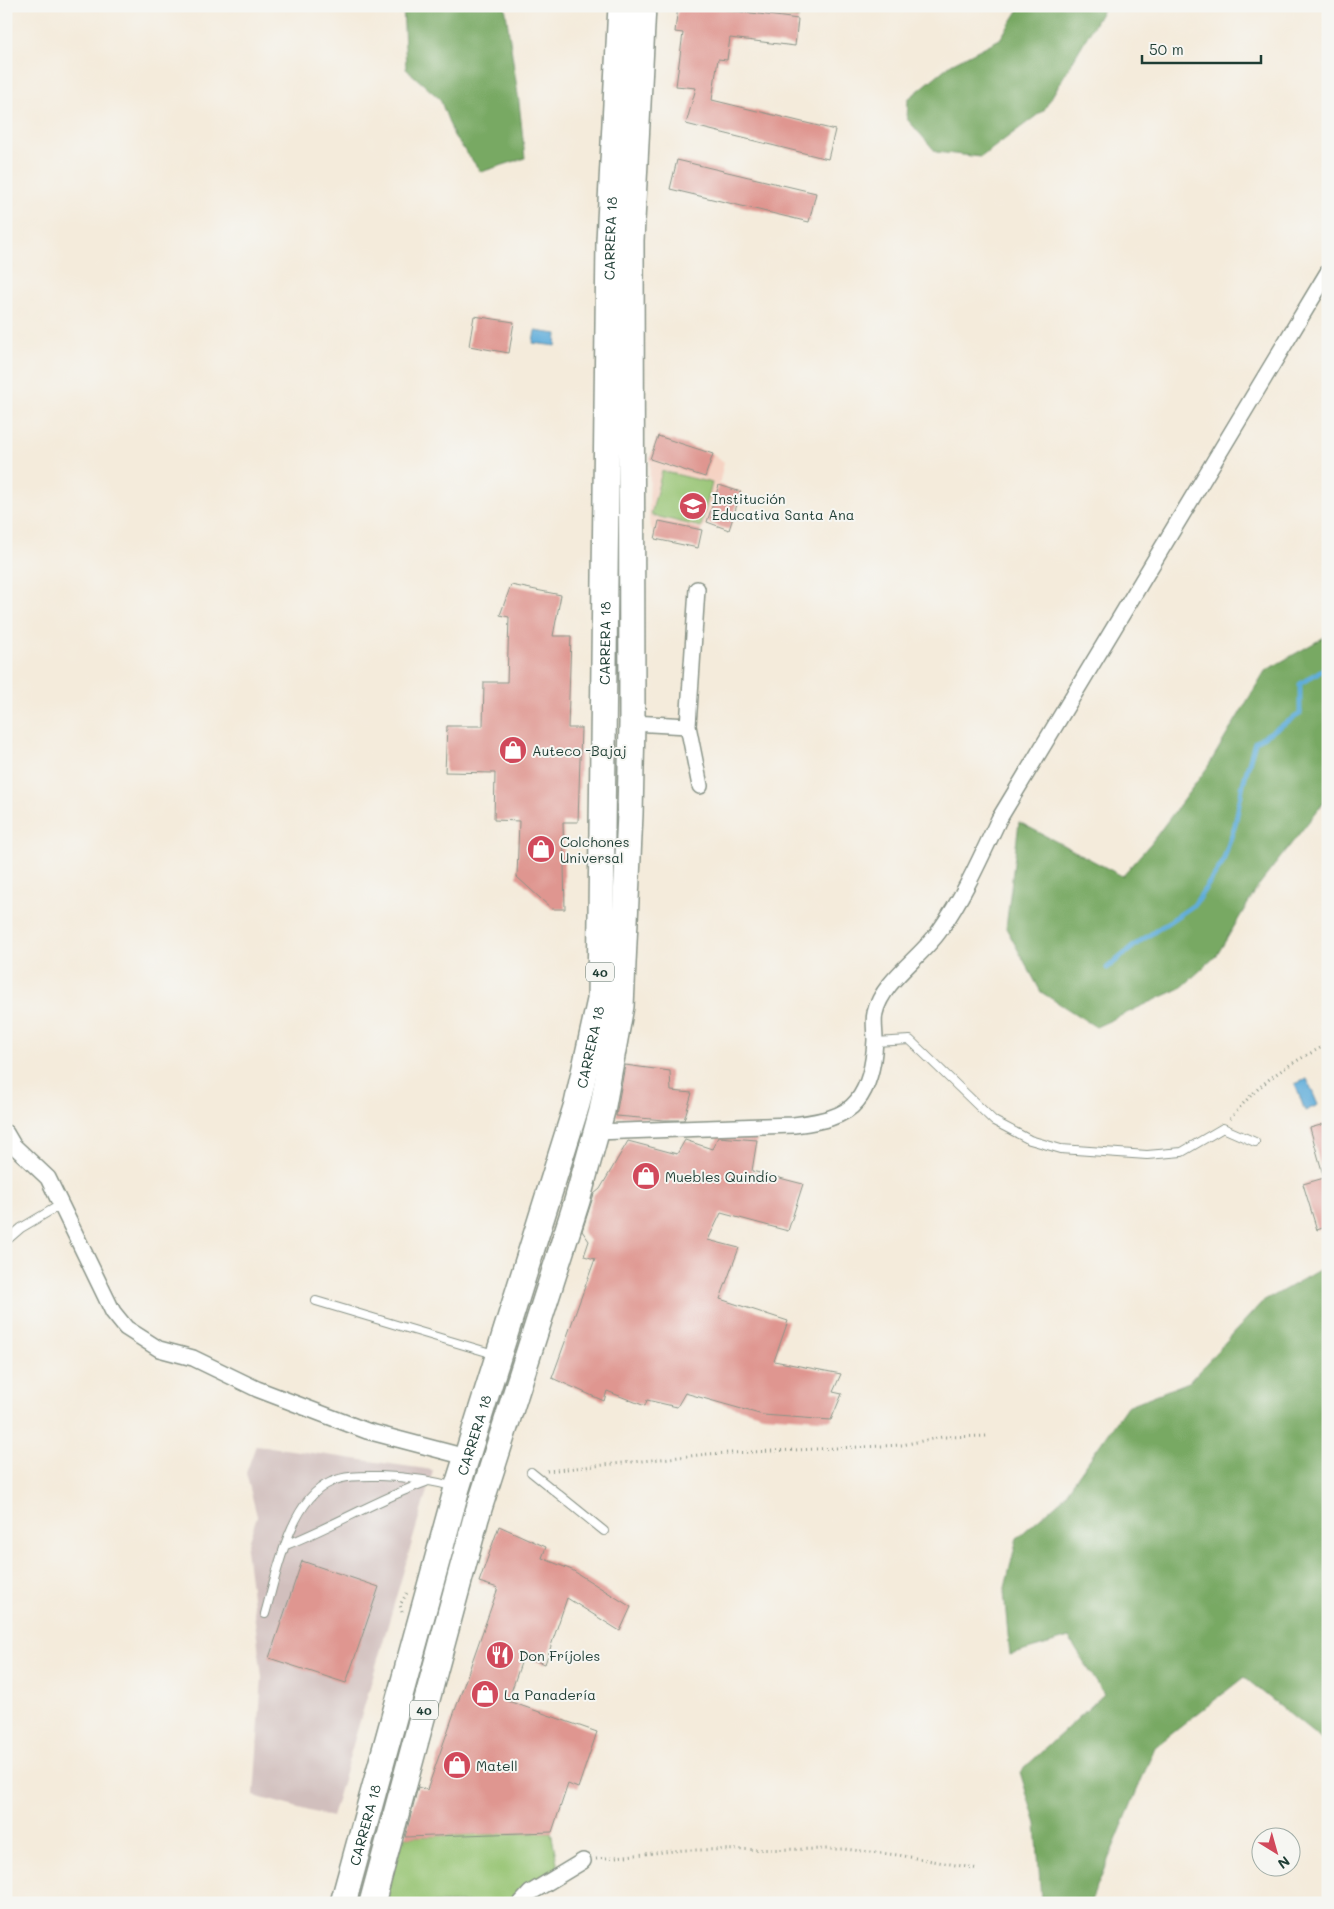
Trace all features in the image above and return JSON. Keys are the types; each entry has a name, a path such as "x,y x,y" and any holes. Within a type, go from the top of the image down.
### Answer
{"main road":[{"name":"CARRERA 18","path":"343,1903 466,1457 577,1104 600,1000 609,241 621,6"},
{"name":"CARRERA 18","path":"372,1903 476,1518 577,1201 602,1111 621,1006 630,814 632,723 631,240 643,6"}],"street":[{"path":"596,1132 794,1125 818,1122 838,1115 856,1102 868,1081 874,1042 875,1013 884,992 939,932 960,900 999,819 1328,272"},
{"path":"697,588 688,726 700,786"},
{"path":"632,723 688,726"},
{"path":"6,1134 13,1144 48,1178 113,1312 126,1328 138,1337 159,1349 193,1358 257,1389 367,1432 466,1457"},
{"path":"521,1903 530,1893 583,1861"}],"lane":[{"path":"874,1042 910,1040 994,1121 1030,1140 1061,1149 1147,1155 1182,1152 1223,1128 1255,1142"},
{"path":"6,1241 21,1228 60,1205"},
{"path":"316,1301 499,1355"},
{"path":"531,1472 604,1531"},
{"path":"265,1614 295,1519 316,1491 331,1481 370,1476 428,1482 457,1488"},
{"path":"286,1545 323,1530 391,1495 428,1482"}],"path":[{"path":"1223,1128 1252,1092 1272,1074 1328,1044"},
{"path":"531,1472 708,1454 902,1445 942,1437 988,1436"},
{"path":"583,1861 626,1854 683,1850 844,1849 898,1855 979,1869"}],"shaded area":[{"name":"Institución Educativa Santa Ana","path":"658,436 713,454 724,462 719,485 741,492 729,530 707,523 702,530 698,548 655,539 649,520 650,459"},
{"path":"256,1445 433,1470 332,1817 254,1796 262,1677 246,1549 257,1516 246,1473"}],"green space":[{"path":"403,6 505,6 525,158 481,172 454,136 440,99 406,69"},
{"path":"697,6 799,6 798,19"},
{"path":"1021,6 1105,6 1044,110 981,157 936,152 907,119 908,99 951,64 1000,39"},
{"path":"662,471 712,483 701,527 651,515"},
{"path":"1328,635 1328,797 1259,885 1217,955 1181,988 1096,1027 1041,992 1006,928 1019,822 1122,876 1151,843 1207,768 1265,671"},
{"path":"1328,1267 1328,1745 1244,1677 1155,1747 1090,1903 1040,1903 1036,1824 1020,1772 1104,1694 1069,1638 1010,1655 1004,1592 1017,1538 1062,1499 1127,1406 1189,1382 1261,1303 1321,1269"},
{"path":"551,1832 558,1867 526,1886 511,1903 384,1903 403,1837"}],"water":[{"path":"535,331 557,334 556,346 533,343"},
{"path":"1307,1079 1318,1105 1305,1111 1295,1084"}],"building":[{"path":"678,6 697,6 798,19 795,46 730,38 727,60 718,59 712,100 835,130 828,159 686,124 696,88 676,86 683,33 675,32"},
{"path":"677,160 816,193 809,222 670,189"},
{"path":"474,316 514,322 509,353 469,346"},
{"path":"658,436 713,454 705,477 650,459"},
{"path":"719,485 741,492 729,530 707,522"},
{"path":"659,521 702,530 698,548 655,539"},
{"name":"Auteco -Bajaj","path":"511,585 561,595 553,636 571,636 568,728 581,728 578,822 563,822 565,909 552,909 517,877 519,821 494,820 495,773 445,772 447,726 483,726 484,682 507,682 509,617 500,615"},
{"path":"625,1065 670,1071 671,1091 692,1093 684,1120 616,1116"},
{"path":"1328,1123 1328,1226 1317,1230 1303,1184 1324,1178 1310,1128"},
{"path":"718,1137 757,1140 752,1171 803,1184 788,1231 721,1213 708,1240 739,1248 720,1299 788,1321 774,1361 841,1374 833,1392 842,1394 831,1420 763,1415 685,1393 677,1407 647,1400 645,1406 607,1391 604,1401 552,1378 595,1259 584,1256 589,1241 582,1231 594,1194 600,1189 628,1141 677,1154 685,1140 712,1149"},
{"path":"499,1526 546,1547 542,1558 572,1570 631,1607 620,1631 567,1598 545,1664 523,1657 508,1701 597,1732 578,1788 568,1784 552,1832 405,1837 418,1787 427,1790 498,1588 479,1582"},
{"path":"302,1561 379,1587 346,1683 269,1658"}],"waterway":[{"path":"1107,968 1139,942 1194,905 1222,864 1235,825 1243,784 1255,742 1300,714 1300,684 1328,666"}],"place":[{"name":"Institución Educativa Santa Ana","path":"693,506"},
{"name":"Auteco -Bajaj","path":"513,750"},
{"name":"Colchones Universal","path":"541,849"},
{"name":"Muebles Quindío","path":"646,1176"},
{"name":"Don Fríjoles","path":"500,1655"},
{"name":"La Panadería","path":"485,1694"},
{"name":"Matell","path":"457,1765"}]}
